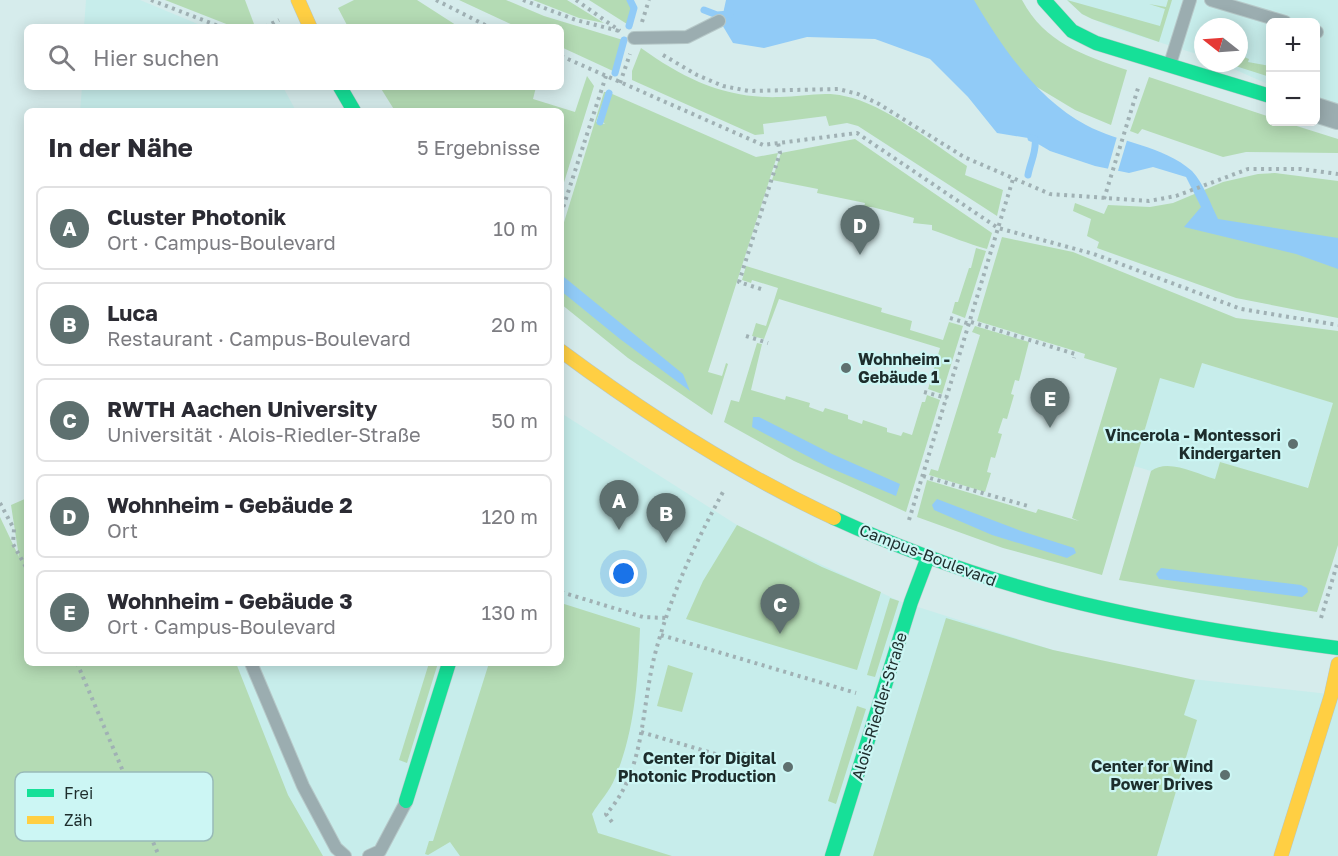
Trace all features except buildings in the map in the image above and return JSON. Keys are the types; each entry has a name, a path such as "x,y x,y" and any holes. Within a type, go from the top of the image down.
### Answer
{"street":[{"path":"298,0 309,24"},
{"path":"1044,0 1071,31 1113,49 1266,95"},
{"path":"342,90 352,108"},
{"path":"1320,111 1338,117"},
{"name":"Campus-Boulevard","path":"564,353 689,441 822,512 900,547 1034,593 1102,610 1185,628 1338,648"},
{"name":"Alois-Riedler-Straße","path":"832,856 928,557"},
{"path":"1281,856 1331,696 1338,664"},
{"path":"406,801 447,666"}],"lane":[{"path":"1170,65 1190,0"},
{"path":"1211,0 1272,18"},
{"path":"633,42 687,38 719,21"},
{"path":"252,666 303,786 336,848 345,856"},
{"path":"369,856 380,851 406,801"}],"path":[{"path":"151,0 213,24"},
{"path":"436,0 483,24"},
{"path":"523,0 576,20 621,31"},
{"path":"576,0 633,42 696,75 723,86 749,91 838,89 858,94 879,104 964,157 1050,194 1149,201 1248,169 1301,169 1338,174"},
{"path":"621,83 633,42"},
{"path":"564,57 763,145 857,134 998,228 1094,254 1241,309 1338,325"},
{"path":"564,205 606,76"},
{"path":"1104,199 1129,115"},
{"path":"761,289 739,282 780,153 778,143"},
{"path":"900,547 1013,179"},
{"path":"950,318 1075,354 1074,358"},
{"path":"746,336 768,343"},
{"path":"924,392 947,398"},
{"path":"612,822 606,814 619,800 635,760 654,660 666,618 692,551 736,467"},
{"path":"923,476 1028,506 1029,504"},
{"path":"0,503 14,529 13,544 24,564"},
{"path":"1313,645 1338,561"},
{"path":"564,593 643,617 666,618"},
{"path":"661,634 880,701"},
{"path":"78,666 123,772"},
{"path":"641,732 739,761 741,753 752,757"},
{"path":"153,841 159,856"}],"shaded area":[{"path":"86,0 140,0 198,24 84,24"},
{"path":"1067,0 1338,0 1338,108 1320,102 1320,18 1266,18 1266,83 1240,72 1248,72 1248,18 1194,18 1194,53 1111,27 1082,14"},
{"path":"82,90 285,90 294,108 80,108"},
{"path":"1202,363 1334,403 1307,489 1149,479 1151,471 1134,466 1160,378"},
{"path":"564,415 737,525 899,601 1053,650 1164,676 1338,695 1338,856 303,856 222,666 564,666"}],"green space":[{"path":"165,0 245,0 254,24 226,24"},
{"path":"354,0 417,0 454,24 346,24 338,8"},
{"path":"459,0 506,0 544,16 623,40 613,71 564,48 564,24 511,24"},
{"path":"533,0 567,0 604,23 579,18"},
{"path":"589,0 628,0 632,9 627,24"},
{"path":"963,0 1022,0 1042,27 1067,46 1127,70 1111,125 1075,110 1012,72"},
{"path":"1067,0 1160,26 1165,9 1149,4 1166,7 1168,0 1172,0 1159,42 1092,19 1082,14"},
{"path":"641,48 690,78 724,91 760,97 836,95 860,100 876,107 908,125 967,166 965,175 1003,190 997,216 858,126 847,123 829,126 826,116 763,124 764,134 755,135 632,80 632,71"},
{"path":"1248,62 1266,65 1266,76 1248,70"},
{"path":"587,76 594,86 564,182 564,109 575,112"},
{"path":"1149,77 1266,116 1266,126 1297,126 1338,139 1338,153 1246,152 1223,157 1142,129 1138,134 1130,131"},
{"path":"382,90 535,90 533,99 562,108 393,108"},
{"path":"604,92 607,92 596,122 605,124 602,121 610,93 756,157 778,153 708,372 722,376 726,363 728,364 712,415 628,358 564,306 564,222"},
{"path":"855,139 992,233 987,249 932,230 932,225 913,223 914,218 864,207 865,203 817,193 818,189 772,180 781,153"},
{"path":"1275,173 1338,181 1338,318 1236,298 1097,248 1099,242 1087,236 1091,219 1073,211 1075,203 1104,214 1108,205 1150,207 1173,203 1223,182 1258,174"},
{"path":"1002,237 1073,252 1236,318 1338,331 1338,545 1317,612 1119,580 1151,471 1158,467 1174,466 1215,479 1220,462 1308,488 1333,403 1202,363 1194,388 1160,378 1102,575 1003,548 917,517 927,480 1036,513 1038,509 1079,521 1072,518 1117,368 1084,358 1085,354 977,321"},
{"path":"976,248 986,251 965,318 952,313 969,268 971,268"},
{"path":"746,266 882,308 881,312 912,321 910,330 943,340 949,322 963,326 942,394 928,389 940,348 779,299 764,339 752,336 756,323 766,326 778,288 752,280 751,283 742,280"},
{"path":"975,326 1029,342 1019,381 1015,380 1011,394 1014,395 1007,419 1003,418 998,433 1002,434 995,458 991,457 987,472 991,473 985,492 929,475 931,469 938,471 980,335 972,332"},
{"path":"757,343 762,344 751,390 785,400 786,396 810,403 809,407 823,412 825,408 848,415 848,419 862,424 863,420 887,428 887,432 901,436 903,432 912,435 922,402 925,402 927,395 940,400 906,512 794,461 724,422 731,400 739,402"},
{"path":"24,499 24,666 237,666 288,795 323,856 0,856 0,517 19,557 11,505"},
{"path":"737,525 822,567 881,592 857,670 686,619 703,581"},
{"path":"890,598 899,601 875,677 867,675"},
{"path":"564,604 640,628 636,685 627,742 613,783 592,814 598,833 672,856 460,856 450,842 428,855 425,854 429,841 433,841 488,666 564,666"},
{"path":"946,618 1053,650 1195,680 1184,715 1197,720 1157,856 873,856"},
{"path":"668,665 693,673 682,712 657,706"},
{"path":"428,666 437,666 407,763 399,760"},
{"path":"857,706 866,709 836,804 828,801"}],"water":[{"path":"726,0 974,0 996,36 1022,70 1036,86 1068,114 1099,131 1168,155 1180,162 1200,181 1218,219 1338,238 1338,269 1296,254 1184,227 1201,207 1186,177 1153,167 1129,173 1095,166 1050,151 1028,138 997,133 968,97 930,59 875,39 807,37 764,48 733,43 721,23"},
{"path":"564,277 683,374 690,391 564,293"},
{"path":"753,417 759,417 832,454 900,484 896,496 828,467 752,427"},
{"path":"937,499 1021,531 1074,548 1076,553 1067,558 992,535 934,510 932,505"},
{"path":"1161,568 1301,585 1307,588 1308,592 1302,597 1159,579 1156,574"}],"pier":[{"path":"1118,133 1128,137 1117,174 1107,172"}],"waterway":[{"path":"629,26 634,8 630,0"},
{"path":"704,10 717,15 730,14"},
{"path":"615,73 624,40"},
{"path":"600,122 609,93"},
{"path":"1028,175 1035,148 1035,139 1031,138"}],"traffic: fast":[{"path":"1044,0 1072,31 1096,43 1266,95"},
{"path":"342,90 352,108"},
{"path":"834,518 896,545 958,568 1081,603 1206,629 1338,648"},
{"path":"832,856 911,602 928,557"},
{"path":"406,801 448,666"}],"traffic: slow":[{"path":"298,0 309,24"},
{"path":"564,353 626,398 727,462 834,518"},
{"path":"1281,856 1331,696 1338,664"}],"place":[{"name":"Wohnheim - Gebäude 2","path":"860,255"},
{"name":"Wohnheim - Gebäude 1","path":"846,368"},
{"name":"Wohnheim - Gebäude 3","path":"1050,428"},
{"name":"Vincerola - Montessori Kindergarten","path":"1293,444"},
{"name":"Cluster Photonik","path":"619,530"},
{"name":"Luca","path":"666,543"},
{"name":"RWTH Aachen University","path":"780,634"},
{"name":"Center for Digital Photonic Production","path":"788,767"},
{"name":"Center for Wind Power Drives","path":"1225,775"}]}
